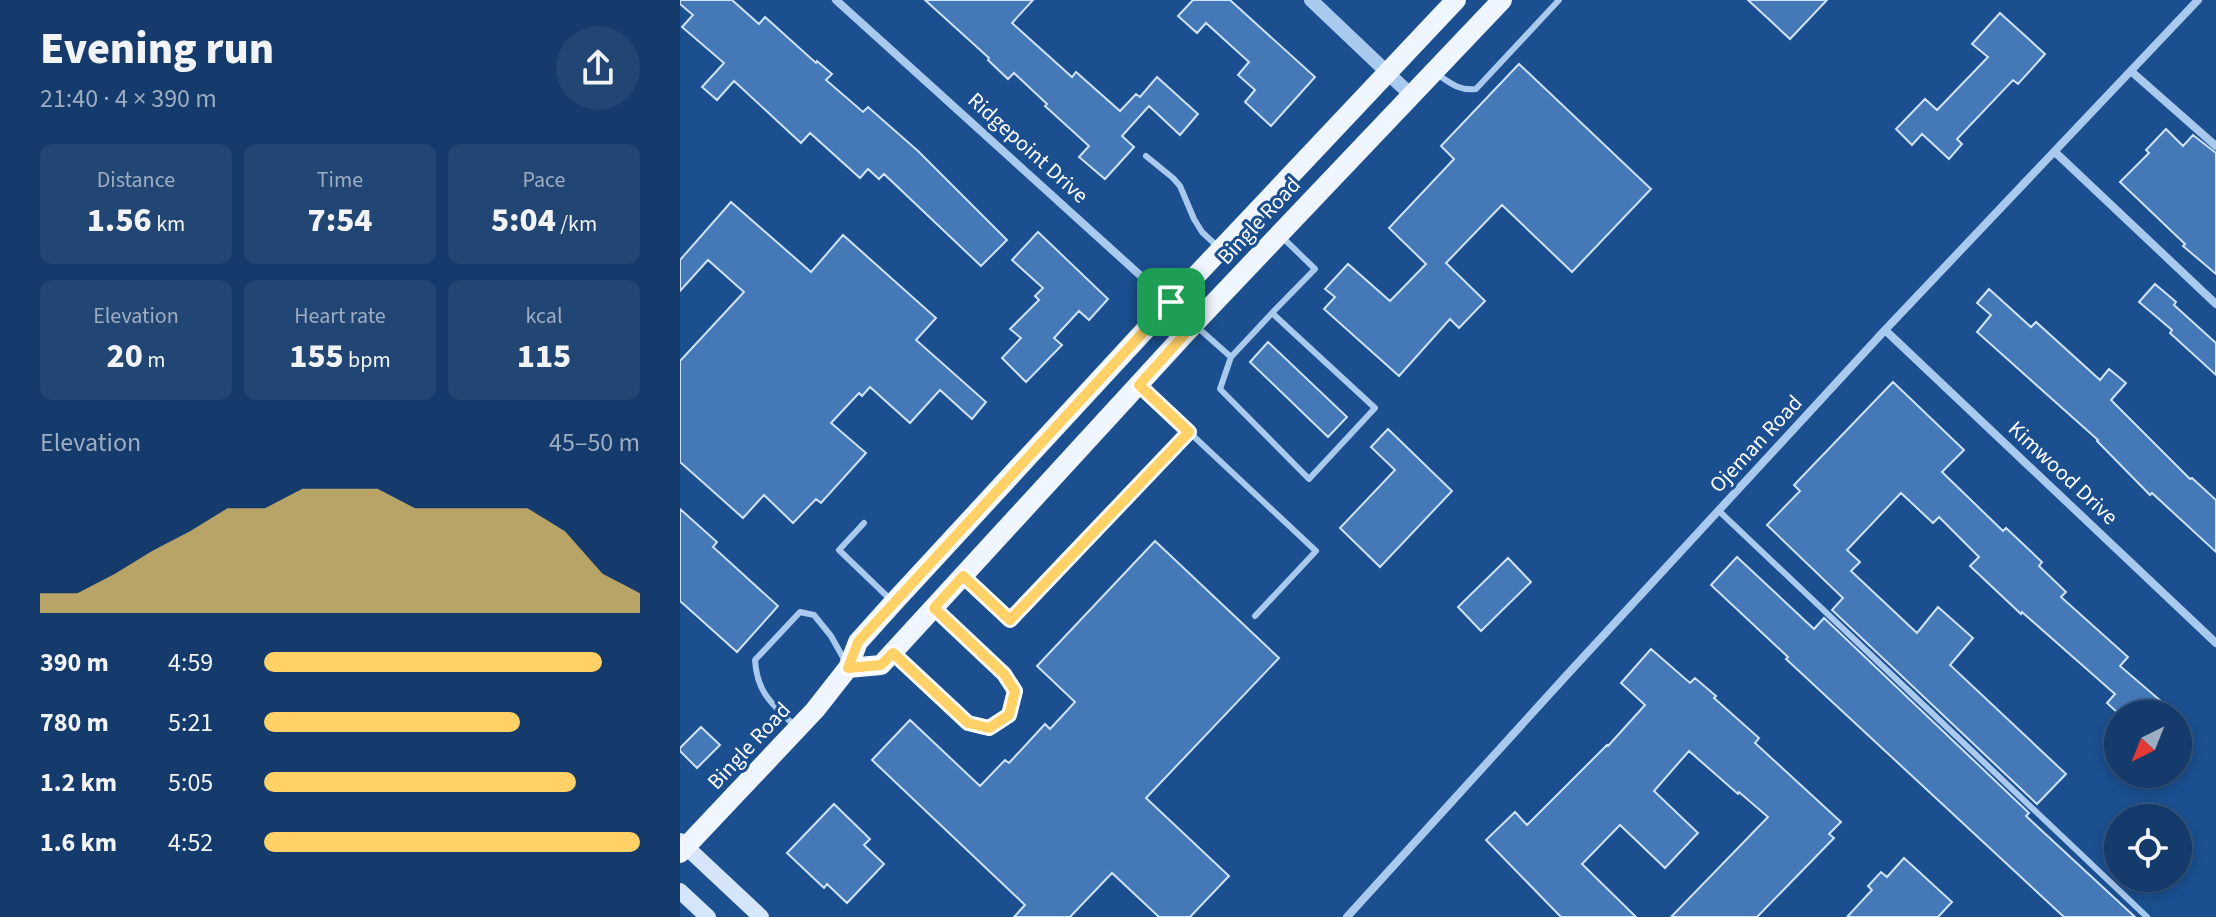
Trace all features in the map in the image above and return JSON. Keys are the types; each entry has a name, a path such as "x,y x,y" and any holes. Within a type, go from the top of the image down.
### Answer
{"main road":[{"name":"Bingle Road","path":"682,847 798,729 848,668 858,642 894,602 1456,0"},
{"name":"Bingle Road","path":"848,668 881,665 893,653 1194,324 1502,0"},
{"path":"927,567 957,583"},
{"path":"682,847 761,917"},
{"path":"680,891 708,917"}],"street":[{"name":"Ridgepoint Drive","path":"836,0 1194,324"},
{"path":"1311,0 1412,96"},
{"name":"Ojeman Road","path":"1347,917 1885,330 2198,0"},
{"path":"2132,72 2216,146"},
{"path":"2055,152 2216,304"},
{"name":"Kimwood Drive","path":"1885,330 2216,643"}],"lane":[{"path":"1435,71 1456,87 1476,89 1559,0"},
{"path":"1146,156 1180,186 1202,232 1220,250"},
{"path":"1272,313 1375,408 1309,479 1220,389 1231,357 1272,313 1315,269 1279,235"},
{"path":"1194,324 1231,357"},
{"path":"1139,385 1316,551 1255,616"},
{"path":"957,583 1010,620 1189,432"},
{"path":"1719,511 2147,917"},
{"path":"864,523 839,550 894,602"},
{"path":"893,653 968,723 989,728 1009,715 1015,691 1004,674 934,608"},
{"path":"798,729 763,695 755,660 800,612 814,615 831,636 848,668"}],"building":[{"path":"680,0 732,0 759,24 765,17 832,74 826,80 863,112 868,107 918,151 1007,240 981,266 884,174 879,179 868,169 860,178 810,133 801,143 734,81 717,100 702,87 724,63 682,27 693,15 680,4"},
{"path":"925,0 1033,0 1012,23 1072,77 1076,72 1120,111 1136,94 1140,97 1157,77 1198,114 1180,135 1149,106 1122,136 1134,147 1105,179 1079,157 1089,146 1045,106 1047,104 1014,73 1008,79"},
{"path":"1193,0 1230,0 1315,77 1271,126 1245,102 1255,90 1238,75 1249,62 1206,23 1197,33 1178,16"},
{"path":"1748,0 1827,0 1790,39"},
{"path":"2000,13 2045,54 2018,84 2013,80 1957,139 1962,144 1949,159 1922,134 1912,145 1896,129 1925,99 1937,110 1988,57 1972,44"},
{"path":"1519,64 1651,189 1572,272 1502,205 1446,263 1485,301 1459,328 1450,319 1399,376 1324,309 1335,297 1325,289 1348,264 1390,301 1426,264 1389,228 1454,159 1441,146"},
{"path":"2166,129 2183,146 2193,135 2216,153 2216,274 2183,246 2185,244 2120,182 2149,153 2146,150"},
{"path":"731,202 811,272 843,235 936,318 916,340 986,402 972,419 940,390 910,423 870,387 862,396 859,393 831,423 866,453 821,503 816,499 793,523 764,495 743,518 680,462 680,361 744,292 708,260 680,291 680,260"},
{"path":"1038,232 1108,299 1089,320 1079,311 1054,338 1062,345 1026,382 1002,358 1021,338 1010,329 1039,300 1035,296 1043,288 1012,260"},
{"path":"2155,284 2216,343 2216,375 2139,302"},
{"path":"1989,289 2031,327 2036,322 2100,380 2109,369 2126,383 2111,400 2190,479 2216,500 2216,552 2152,493 2150,495 2098,440 1977,332 1991,315 1977,303"},
{"path":"1268,342 1347,417 1328,437 1250,362"},
{"path":"1893,382 1964,450 1942,472 2003,531 2006,528 2042,562 2039,566 2066,592 2061,597 2128,657 2120,666 2160,700 2110,700 2115,694 1970,566 1979,557 1939,517 1933,523 1901,493 1847,550 1860,562 1851,571 1917,633 1938,607 1973,638 1950,665 2066,774 2037,804 1832,610 1843,598 1767,525 1800,491 1794,485"},
{"path":"1388,429 1452,491 1380,567 1340,528 1395,470 1371,447"},
{"path":"680,509 717,542 713,547 778,606 737,652 680,601"},
{"path":"1155,541 1279,658 1146,798 1229,876 1190,917 1159,917 1112,873 1070,917 1014,917 1025,905 872,760 910,720 980,786 1005,760 1009,763 1045,724 1050,729 1075,702 1037,666"},
{"path":"1737,557 1814,629 1824,618 2029,813 2026,816 2104,888 2104,892 2108,892 2135,917 2064,917 1786,659 1788,657 1711,585"},
{"path":"1508,558 1531,582 1481,631 1458,607"},
{"path":"1651,649 1690,683 1695,678 1716,696 1714,698 1759,738 1755,743 1841,822 1829,834 1834,838 1757,917 1671,917 1768,817 1689,751 1654,791 1698,833 1665,868 1620,825 1582,864 1636,917 1561,917 1486,840 1515,812 1527,825 1645,705 1621,683"},
{"path":"701,727 720,745 697,768 680,748"},
{"path":"834,804 870,839 864,845 884,864 847,903 827,884 824,888 787,853"},
{"path":"1904,858 1952,902 1938,917 1847,917 1872,890 1868,886 1881,872 1887,877"}],"route":[{"path":"1171,302 1194,324 1139,385 1189,432 1010,620 963,576 934,608 1004,674 1015,691 1009,715 989,728 968,723 893,653 881,665 848,668 858,642 1171,302"}]}
